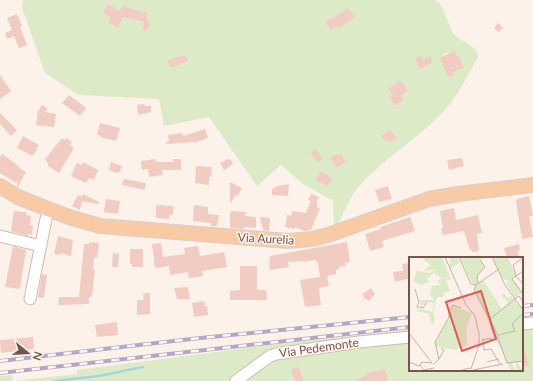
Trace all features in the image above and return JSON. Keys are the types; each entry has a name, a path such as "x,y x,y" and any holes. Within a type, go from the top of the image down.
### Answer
{"main road":[{"name":"Via Aurelia","path":"0,186 18,196 48,209 100,226 288,241 312,239 328,235 429,199 533,185"}],"street":[{"path":"30,299 48,209"},
{"path":"0,236 41,246"},
{"path":"523,324 533,323"},
{"name":"Via Pedemonte","path":"236,381 270,356 276,354 359,342 409,337"}],"green space":[{"path":"23,0 435,0 441,5 453,33 475,49 478,57 447,108 422,132 381,165 362,183 351,199 336,228 334,228 333,201 302,183 281,165 257,186 209,117 164,126 159,99 79,95 45,73 22,8","holes":["108,4 119,11 124,5 129,9 118,28 108,23 111,18 103,13","348,8 354,17 338,28 337,26 331,30 325,22 332,17 333,18","130,9 147,13 147,19 150,27 144,30 144,22 128,18","455,50 464,68 453,72 454,75 448,77 443,56 444,54","185,55 187,61 170,68 167,60","421,55 426,66 420,69 415,58","400,80 408,91 401,96 403,100 395,106 389,98 393,95 388,89","390,129 397,138 391,143 389,140 386,142 381,136","336,153 338,155 340,154 346,162 337,168 331,160 333,159 331,157","319,173 333,179 327,187 315,179"]},
{"path":"533,325 533,381 239,381 271,359 409,340 409,371 523,371 523,327"},
{"path":"409,330 409,335 278,351 231,381 13,381 77,374 77,370 277,344"},
{"path":"12,375 13,381 0,381 0,376"}],"building":[{"path":"108,4 119,11 124,5 128,8 144,11 147,13 147,19 150,27 143,31 144,22 124,17 118,28 108,23 111,18 103,13"},
{"path":"348,8 355,17 338,29 337,26 331,30 325,22"},
{"path":"17,14 27,45 19,48 14,36 7,39 5,33 12,30 7,18"},
{"path":"498,23 503,28 499,32 494,28"},
{"path":"455,50 457,56 459,55 464,68 453,72 454,75 448,77 440,58"},
{"path":"185,55 188,61 170,68 167,60"},
{"path":"421,55 423,60 430,56 433,62 420,69 415,58"},
{"path":"0,75 11,91 0,99"},
{"path":"400,80 408,91 401,96 403,100 395,106 389,98 393,95 388,89"},
{"path":"69,95 86,108 80,116 62,103"},
{"path":"144,104 145,106 151,106 151,112 138,115 137,105"},
{"path":"42,105 48,108 45,112 56,114 54,127 36,125 38,111"},
{"path":"0,113 17,130 11,136 0,124"},
{"path":"100,123 120,128 116,141 97,135"},
{"path":"205,129 208,138 194,143 167,144 166,142 169,141 168,135 183,133 183,136"},
{"path":"390,129 397,138 391,143 389,140 386,142 381,136"},
{"path":"23,136 39,145 33,156 17,148"},
{"path":"62,138 65,140 67,138 72,142 70,145 74,148 59,173 48,166 45,159"},
{"path":"316,149 323,159 318,162 311,153"},
{"path":"337,153 338,155 340,153 346,162 337,168 330,158"},
{"path":"2,154 26,172 18,187 18,180 16,183 0,173 0,157"},
{"path":"462,158 464,166 449,170 447,160"},
{"path":"155,159 156,162 173,162 173,159 181,159 181,170 162,170 163,175 149,177 148,169 142,170 141,161"},
{"path":"228,159 231,160 233,164 224,170 220,163"},
{"path":"83,162 98,170 94,180 89,178 86,183 71,176 77,163 82,165"},
{"path":"111,162 122,166 120,172 116,173 109,170"},
{"path":"196,166 212,167 211,177 209,177 209,185 195,183"},
{"path":"321,171 333,179 327,187 315,179"},
{"path":"124,179 146,183 145,190 122,185"},
{"path":"230,182 242,188 238,196 236,195 230,204"},
{"path":"289,184 288,196 272,195 272,189"},
{"path":"388,186 392,199 379,202 375,190"},
{"path":"83,194 99,202 99,204 82,201 80,210 72,206 78,195 82,197"},
{"path":"311,194 319,197 316,203 313,202 318,204 317,207 320,208 311,230 305,231 295,227 295,229 285,227 287,215 291,216 292,211 306,213 311,201 308,200"},
{"path":"529,196 533,216 529,216 533,237 522,239 516,202 517,199"},
{"path":"106,199 120,201 118,214 104,212"},
{"path":"156,205 173,206 173,215 170,214 169,219 156,218"},
{"path":"194,205 208,207 208,214 219,215 217,226 211,226 211,223 193,221"},
{"path":"454,208 456,220 478,215 482,233 477,234 479,251 472,252 472,250 470,250 464,231 443,235 440,211"},
{"path":"14,211 26,212 26,215 31,216 30,225 33,226 32,235 28,234 28,236 11,231"},
{"path":"231,211 246,212 245,216 256,217 256,228 230,228"},
{"path":"260,217 270,218 269,231 263,230"},
{"path":"410,217 415,231 382,241 384,247 370,251 365,234 381,229 380,227"},
{"path":"58,236 73,240 71,256 61,253 60,255 54,254"},
{"path":"89,242 99,243 97,258 94,258 93,270 95,270 92,297 89,297 89,304 58,305 59,297 79,297 84,244 89,244"},
{"path":"347,242 350,262 345,263 346,266 339,267 339,269 336,270 336,274 327,276 329,286 319,288 321,305 305,307 300,280 320,277 318,262 317,263 316,260 288,262 289,267 270,270 270,256"},
{"path":"161,243 163,257 185,254 184,248 198,246 200,256 224,252 227,267 202,271 203,276 189,278 188,272 170,275 169,266 155,268 152,244"},
{"path":"519,244 519,257 507,257 504,248"},
{"path":"13,246 26,250 20,289 5,287"},
{"path":"130,249 143,249 143,267 132,267 132,264 130,264"},
{"path":"113,253 119,254 118,267 112,267"},
{"path":"409,263 409,277 408,279 395,282 393,272 403,271 402,264"},
{"path":"240,266 257,266 257,290 266,290 267,300 230,300 230,291 240,290"},
{"path":"42,274 47,275 44,298 38,297"},
{"path":"188,287 190,299 177,299 174,288"},
{"path":"371,288 375,294 369,301 367,299 366,300 362,294"},
{"path":"143,293 150,293 150,314 137,315 137,300 144,300"},
{"path":"204,301 205,306 207,306 208,315 194,317 192,303"},
{"path":"117,322 118,335 97,337 95,325"},
{"path":"33,337 34,349 1,353 0,340"},
{"path":"523,348 524,348 529,365 523,367"},
{"path":"299,367 304,381 295,381 291,370"},
{"path":"385,369 388,381 354,381 367,375 367,373"}],"waterway":[{"path":"55,381 99,376 143,367"}],"railway":[{"path":"523,306 533,305"},
{"path":"523,315 533,314"},
{"path":"0,361 191,339 409,317"},
{"path":"0,373 409,327"}]}
